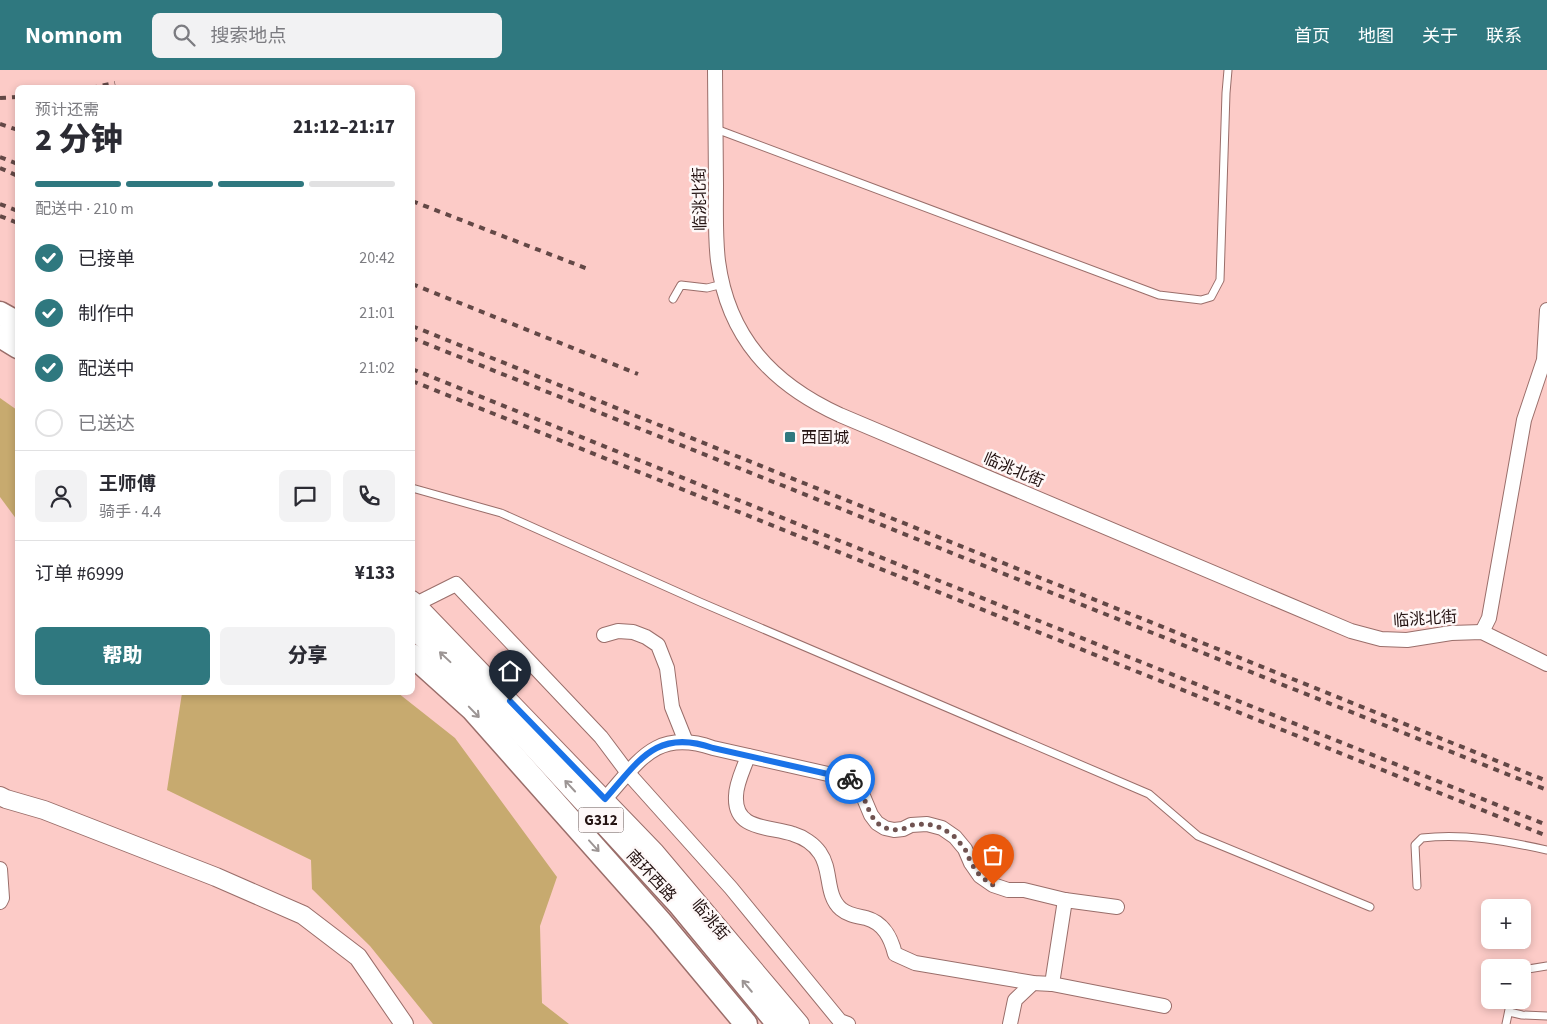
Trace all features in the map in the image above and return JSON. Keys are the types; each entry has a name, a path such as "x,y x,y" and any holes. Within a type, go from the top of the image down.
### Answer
{"highway":[{"path":"0,313 15,321"},
{"path":"0,336 15,345"},
{"name":"南环西路","path":"415,629 486,694 579,795 679,904 778,1024"},
{"name":"南环西路","path":"415,658 472,709 660,921 746,1024"}],"street":[{"name":"临洮北街","path":"715,70 718,262 730,308 740,331 772,372 795,390 814,403 831,411 1350,631 1381,639 1407,640 1451,633 1482,632 1547,664"},
{"path":"1482,632 1489,618 1524,420 1544,360 1547,310"},
{"path":"0,317 15,326"},
{"path":"415,602 456,584 601,736 628,773 731,888 840,1021 848,1024"},
{"name":"临洮街","path":"415,603 655,852 800,1024"},
{"path":"604,634 618,631 633,632 646,637 658,645 667,668 672,707 686,742"},
{"path":"605,799 644,755 660,746 678,741 696,742 850,779 863,796 871,815 877,823 885,828 894,830 912,825 927,824 942,828 955,837 965,849 971,863 980,876 993,885 1008,890 1024,890 1065,900 1117,907"},
{"path":"748,756 736,794 736,804 740,813 755,826 792,833 808,840 820,852 828,868 831,894 835,902 848,914 869,918 879,924 887,932 895,954 915,963 1034,983 1052,984 1164,1006"},
{"path":"0,796 44,810 216,877 303,915 358,957 404,1024"},
{"path":"0,869 2,898 0,902"},
{"path":"1052,984 1065,900"},
{"path":"1010,1024 1015,1000 1034,983"}],"lane":[{"path":"716,129 1159,295 1201,300 1211,297 1220,280 1228,70"},
{"path":"672,299 682,285 707,288 724,284"},
{"path":"415,489 501,513 700,602 1140,790 1149,794 1198,836 1370,907"},
{"path":"1418,886 1415,845 1422,838 1434,836 1503,840 1547,850"},
{"path":"1531,969 1547,966"},
{"path":"1506,1024 1510,1009"},
{"path":"1509,1012 1522,1015 1547,1016"}],"shaded area":[{"path":"0,398 15,409 15,517 0,497"},
{"path":"182,695 401,695 455,738 557,877 540,926 542,1003 569,1024 433,1024 370,946 312,889 311,860 167,790"}],"railway":[{"path":"105,85 115,83"},
{"path":"0,98 15,97"},
{"path":"0,124 15,129"},
{"path":"0,157 15,163"},
{"path":"0,168 15,175"},
{"path":"415,202 588,269"},
{"path":"0,204 15,210"},
{"path":"0,216 15,222"},
{"path":"415,285 638,374"},
{"path":"415,327 1547,781"},
{"path":"415,339 1547,790"},
{"path":"415,370 1547,825"},
{"path":"415,382 1547,836"}],"way so far":[{"path":"850,779 863,796 871,815 877,823 885,828 894,830 912,825 927,824 942,828 955,837 965,849 971,863 980,876 993,885"}],"place":[{"name":"西固城","path":"790,437"}],"route":[{"path":"510,701 605,799 644,755 660,746 678,741 696,742 713,748 850,779"}]}
